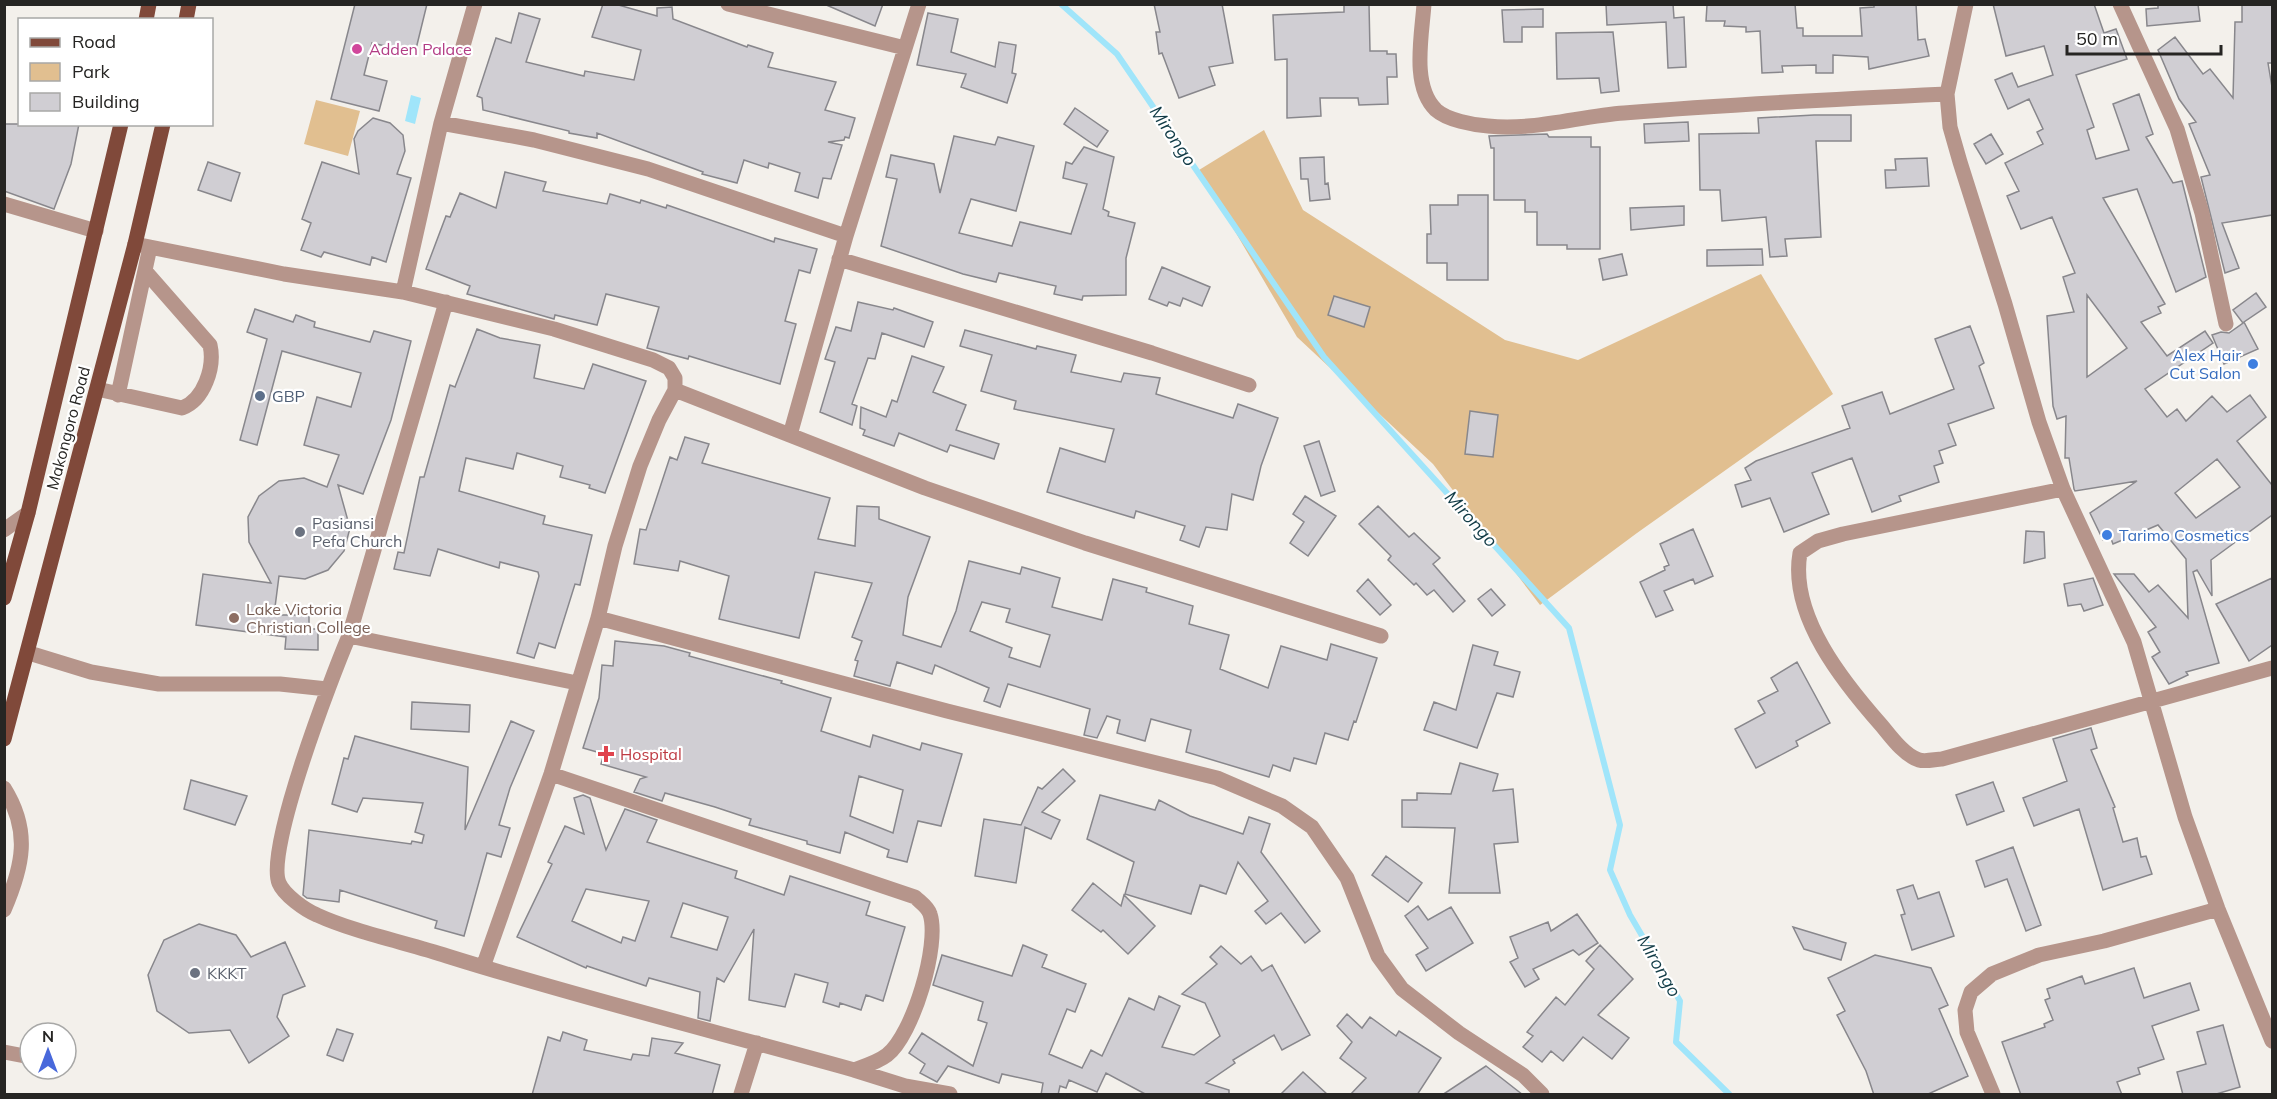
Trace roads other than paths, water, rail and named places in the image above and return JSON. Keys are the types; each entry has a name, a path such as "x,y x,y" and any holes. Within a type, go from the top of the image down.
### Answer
{"main road":[{"name":"Makongoro Road","path":"4,598 28,513 121,126"},
{"name":"Makongoro Road","path":"4,738 135,243 163,126"}],"street":[{"path":"403,292 441,123 475,4"},
{"path":"728,4 904,48"},
{"path":"790,435 839,259 919,4"},
{"path":"1424,4 1422,87 1428,100 1438,111 1489,126 1528,125 1620,113 1716,106 1947,94"},
{"path":"1966,4 1947,94 1950,127 1960,162 2002,293 2039,422 2063,489 2133,642 2185,817 2218,909 2272,1041"},
{"path":"2120,4 2177,129 2202,213 2226,324"},
{"path":"441,123 534,140 648,169 846,236"},
{"path":"4,204 96,231"},
{"path":"135,243 284,274 403,292 447,302 554,329 653,360 669,368 675,378 675,390 658,420 640,466 615,546 598,618 551,774 483,967"},
{"path":"118,395 150,247"},
{"path":"839,259 1152,352 1249,385"},
{"path":"97,389 182,408 197,399 210,369 213,358 210,345 146,272"},
{"path":"447,302 348,636 327,689 281,837 276,859 279,884 291,897 316,915 483,967 854,1070 904,1090 950,1095"},
{"path":"675,390 926,488 1085,543 1381,636"},
{"path":"2063,489 1843,534 1808,546 1800,553 1798,564 1805,603 1818,642 1838,674 1898,744 1919,760 1942,759 2272,668"},
{"path":"4,530 28,513"},
{"path":"598,618 947,711 1217,778 1282,806 1312,827 1347,878 1378,956 1402,988 1459,1033 1523,1075 1542,1095"},
{"path":"348,636 577,683"},
{"path":"28,653 90,672 159,684 280,684 327,689"},
{"path":"551,774 915,897 930,910 934,930 928,967 908,1026 888,1055 854,1070"},
{"path":"4,788 22,827 22,859 4,910"},
{"path":"1993,1095 1967,1032 1965,1010 1971,992 1992,974 2039,955 2104,941 2218,909"},
{"path":"741,1095 757,1043"}],"water":[{"path":"411,95 421,98 415,124 405,121"}],"waterway":[{"name":"Mirongo","path":"1061,4 1117,54 1324,357 1569,628 1620,825 1610,870 1630,915 1680,1001 1676,1042 1729,1094"}],"place":[{"name":"Adden Palace","path":"357,49"},
{"name":"Alex Hair Cut Salon","path":"2253,364"},
{"name":"GBP","path":"260,396"},
{"name":"Pasiansi Pefa Church","path":"300,532"},
{"name":"Tarimo Cosmetics","path":"2107,535"},
{"name":"Lake Victoria Christian College","path":"234,618"},
{"name":"Hospital","path":"606,754"},
{"name":"KKKT","path":"195,973"}]}
